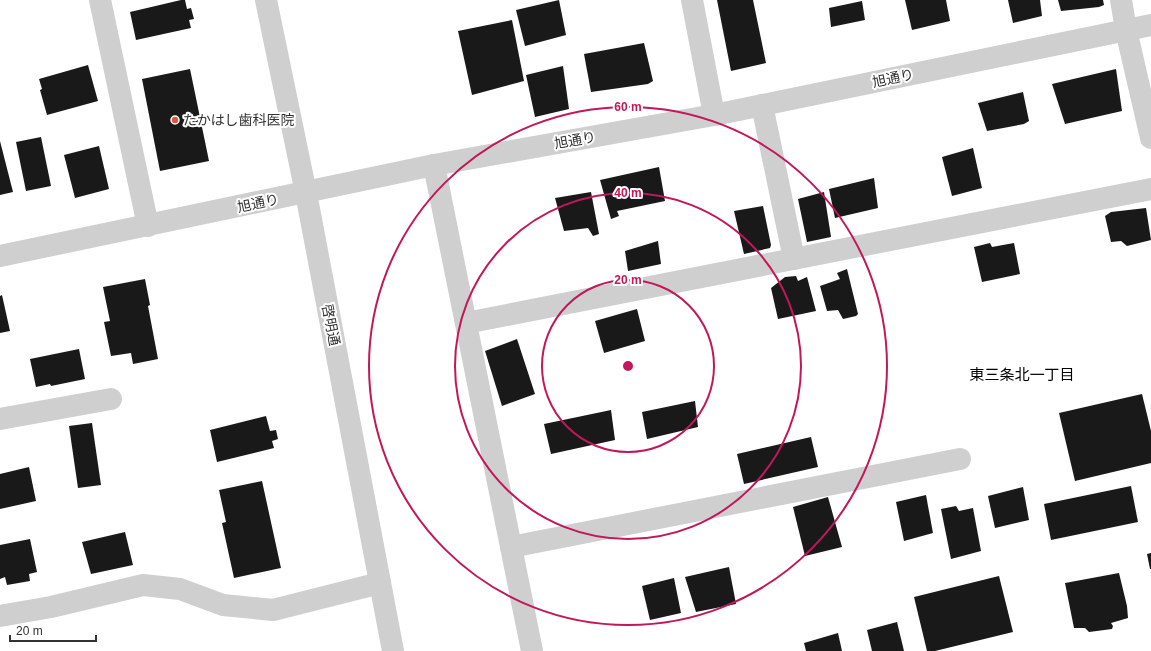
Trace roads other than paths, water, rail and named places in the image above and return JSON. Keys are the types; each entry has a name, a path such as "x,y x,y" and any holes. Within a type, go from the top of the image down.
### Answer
{"street":[{"path":"100,0 148,226"},
{"name":"啓明通","path":"266,0 306,193 393,651"},
{"path":"692,0 714,115"},
{"path":"1121,0 1126,30 1151,138"},
{"name":"旭通り","path":"0,256 434,165 714,115 1151,25"},
{"path":"762,105 794,259"},
{"path":"434,165 532,651"},
{"path":"466,322 1151,189"},
{"path":"0,419 111,399"},
{"path":"511,547 960,460"},
{"path":"0,616 51,607 143,585 180,589 223,605 273,610 380,583"}],"place":[{"name":"たかはし歯科医院","path":"175,120"}],"district":[{"name":"東三条北一丁目","path":"1022,375"}]}
